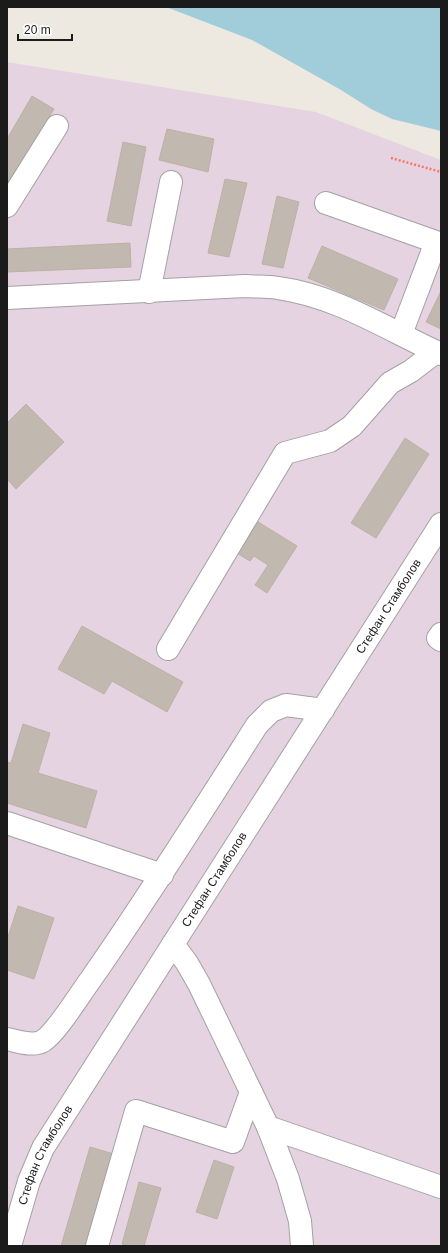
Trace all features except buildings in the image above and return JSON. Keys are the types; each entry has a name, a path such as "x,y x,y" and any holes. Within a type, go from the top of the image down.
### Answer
{"street":[{"path":"7,206 57,126"},
{"path":"149,292 171,182"},
{"path":"326,203 436,242 401,334"},
{"path":"7,298 245,286 278,288 311,295 340,305 438,353 411,372 390,383 352,426 330,441 285,453 168,649"},
{"name":"Стефан Стамболов","path":"10,1246 29,1181 43,1148 441,524"},
{"path":"441,634 438,638 441,640"},
{"path":"7,1039 30,1044 42,1042 64,1018 162,875 257,725 271,711 286,705 323,710"},
{"path":"7,823 162,875"},
{"path":"173,944 187,963 199,984 268,1127 288,1179 300,1222 302,1246"},
{"path":"97,1246 136,1111 233,1142 251,1092"},
{"path":"268,1127 441,1187"}],"path":[{"path":"391,158 441,172"}],"shaded area":[{"path":"7,62 316,112 441,160 441,1246 7,1246"}],"water":[{"path":"166,7 441,7 441,131 392,119 371,109 341,90 252,40"}]}
